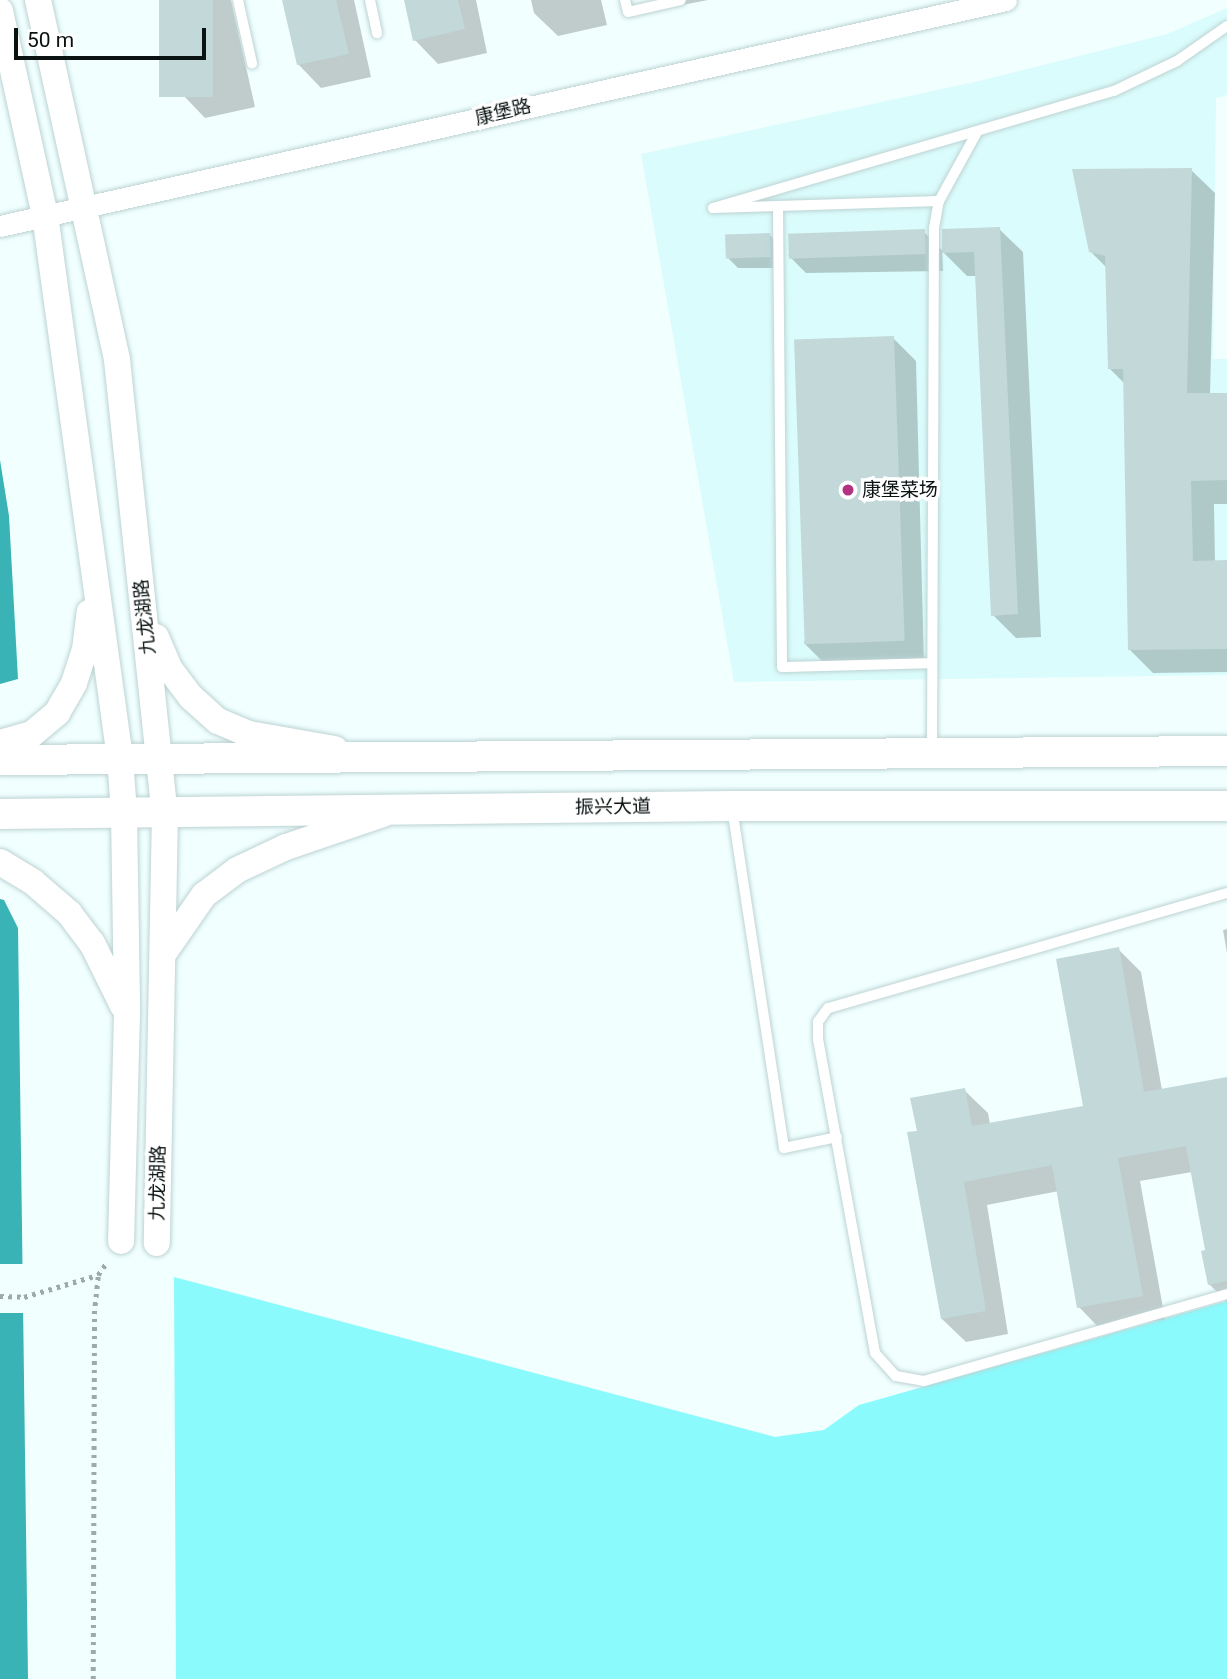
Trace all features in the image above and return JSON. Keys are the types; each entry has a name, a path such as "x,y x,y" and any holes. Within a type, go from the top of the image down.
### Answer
{"main road":[{"path":"1128,752 1227,744"},
{"path":"0,760 1227,751"},
{"path":"1116,805 1227,825"},
{"name":"振兴大道","path":"0,814 732,806 1227,806"}],"street":[{"name":"九龙湖路","path":"38,0 117,360 160,758 165,813 157,1243"},
{"name":"康堡路","path":"0,226 1006,0"},
{"name":"九龙湖路","path":"0,11 45,215 120,758 124,813 127,1014 121,1241"},
{"path":"0,743 32,734 57,713 74,682 85,650 94,575"},
{"path":"145,612 169,668 191,697 218,721 249,734 378,757"},
{"path":"162,955 186,917 204,895 237,870 286,848 394,810"},
{"path":"0,862 33,882 69,913 92,943 127,1014"}],"lane":[{"path":"238,0 252,63"},
{"path":"369,0 377,33"},
{"path":"625,0 628,12 681,0"},
{"path":"939,201 713,208 1114,91 1177,61 1227,26"},
{"path":"932,753 934,228 939,201 977,132"},
{"path":"778,206 782,667 932,663"},
{"path":"732,806 784,1148 837,1137"},
{"path":"1227,893 828,1008 818,1022 818,1039 875,1353 896,1376 924,1381 1227,1294"}],"path":[{"path":"93,1679 94,1328 98,1275 121,1241"},
{"path":"0,1296 24,1297 98,1275"}],"shaded area":[{"path":"1227,8 1227,95 1216,98 1213,359 1227,359 1227,675 734,682 641,154 979,81 1167,34"},
{"path":"0,460 9,516 18,679 0,684"},
{"path":"0,899 4,900 18,928 28,1679 0,1679"},
{"path":"174,1277 775,1437 824,1430 859,1405 1227,1301 1227,1679 176,1679"}],"pier":[{"path":"0,1264 26,1264 26,1313 0,1313"}],"building":[{"path":"159,0 213,0 213,97 159,97"},
{"path":"282,0 336,0 349,54 297,65"},
{"path":"404,0 458,0 465,29 413,41"},
{"path":"1192,168 1187,393 1227,393 1227,480 1191,481 1193,561 1227,560 1227,649 1128,650 1123,369 1108,369 1105,256 1089,252 1072,169"},
{"path":"1000,227 1018,614 991,616 974,252 942,253 942,229"},
{"path":"925,229 926,254 789,259 788,234"},
{"path":"770,233 771,257 726,259 725,235"},
{"name":"康堡菜场","path":"894,336 905,641 805,644 794,339"},
{"path":"1119,947 1144,1092 1227,1077 1227,1281 1208,1285 1201,1251 1205,1250 1186,1146 1118,1158 1143,1296 1077,1308 1052,1165 964,1182 986,1311 941,1319 907,1132 917,1131 910,1098 965,1088 972,1126 1083,1106 1056,959"}],"place":[{"name":"康堡菜场","path":"848,490"}]}
